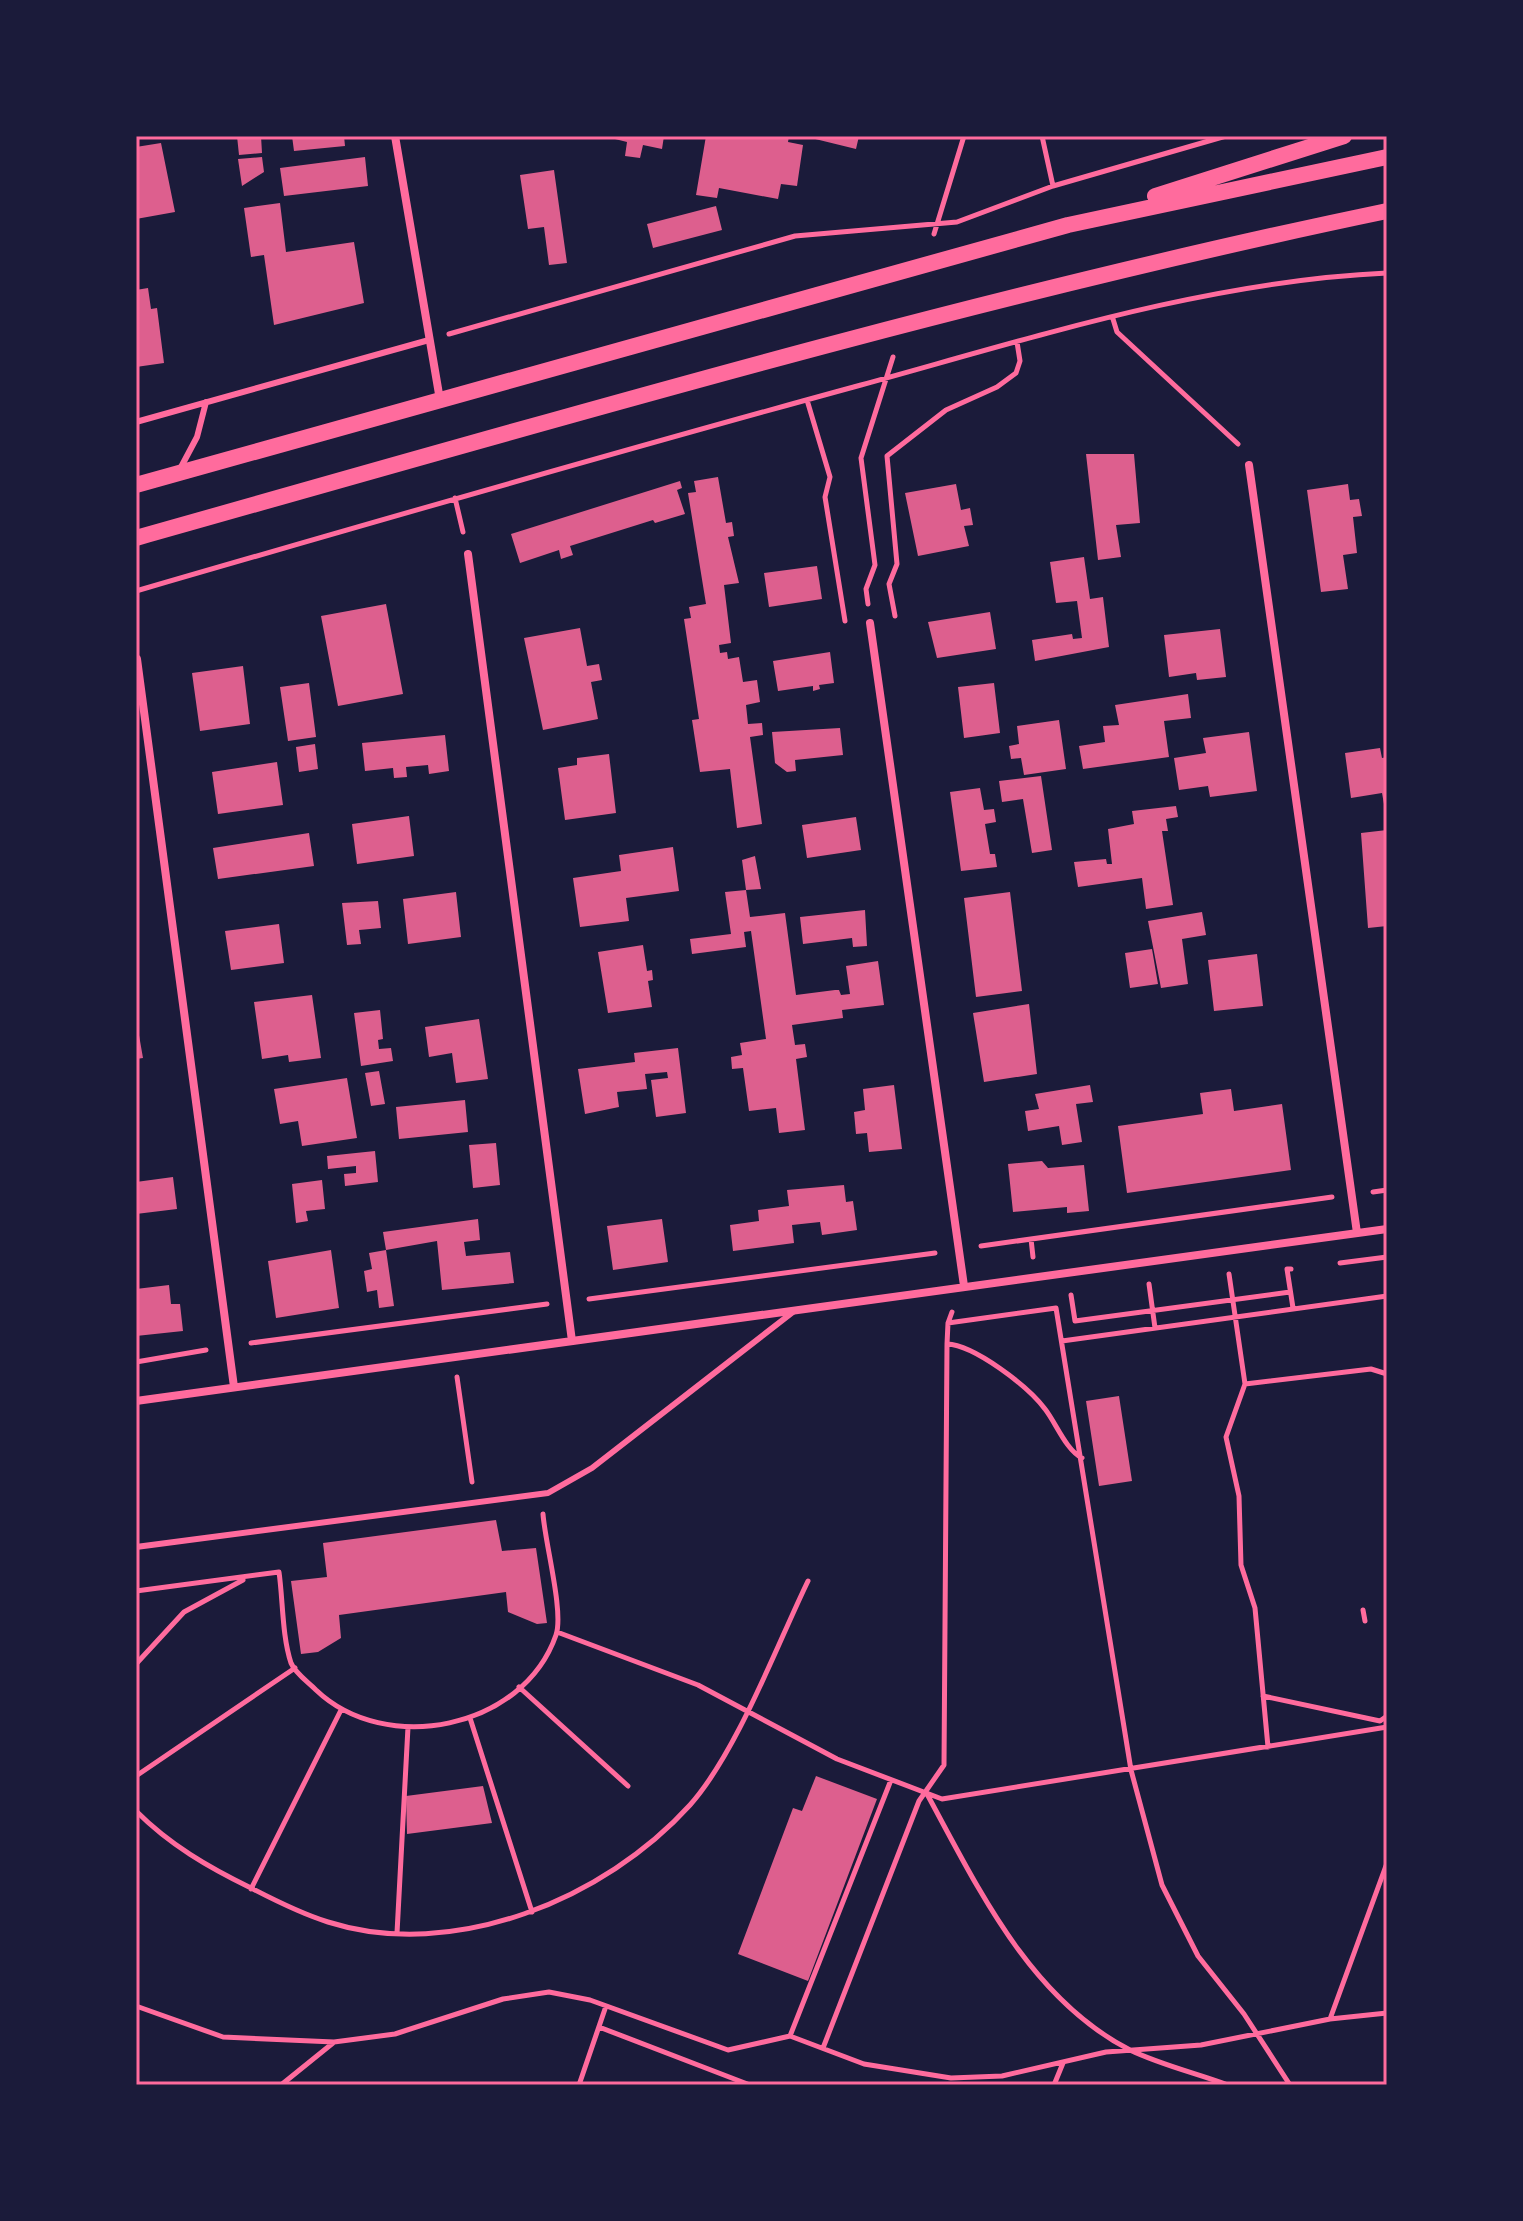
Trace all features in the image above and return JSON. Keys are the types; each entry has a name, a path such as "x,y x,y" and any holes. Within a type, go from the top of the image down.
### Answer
{"main road":[{"path":"136,485 1068,225 1344,136"},
{"path":"1068,225 1387,157"},
{"path":"136,538 770,359 1153,262 1387,211"}],"street":[{"path":"395,136 440,400"},
{"path":"1249,465 1357,1233"},
{"path":"468,554 572,1341"},
{"path":"870,623 964,1286"},
{"path":"137,659 234,1387"},
{"path":"136,1401 1387,1229"}],"lane":[{"path":"911,136 928,136"},
{"path":"136,422 429,340"},
{"path":"177,474 188,458 206,402"},
{"path":"136,1547 548,1493 592,1468 795,1309"}],"path":[{"path":"933,238 964,136"},
{"path":"1042,136 1053,186"},
{"path":"429,340 795,236 957,222 1053,186 1226,136"},
{"path":"136,591 455,498 1017,342 1255,287 1387,273"},
{"path":"1113,319 1117,332 1247,453 1249,465"},
{"path":"866,589 875,565 861,458 898,342"},
{"path":"895,618 889,584 897,564 887,456 910,435 946,410 997,387 1016,373 1020,361 1017,342"},
{"path":"807,400 830,477 825,497 846,628"},
{"path":"455,498 460,520"},
{"path":"136,1362 228,1346 1387,1190"},
{"path":"1330,1264 1387,1257"},
{"path":"1293,1308 1287,1269 1302,1267"},
{"path":"1228,1272 1245,1384 1226,1437 1239,1496 1241,1565 1255,1608 1268,1747"},
{"path":"1149,1283 1155,1328"},
{"path":"823,2048 919,1801 927,1794 944,1765 947,1344 948,1323 964,1286"},
{"path":"1071,1293 1075,1321 1290,1292"},
{"path":"1062,1341 1387,1296"},
{"path":"948,1323 1056,1308 1083,1458 1131,1770 1162,1885 1198,1956 1290,2085"},
{"path":"947,1344 961,1345 1019,1384 1042,1405 1074,1453 1083,1458"},
{"path":"1245,1384 1371,1369 1387,1374"},
{"path":"457,1378 474,1494"},
{"path":"279,1572 295,1668 341,1710 379,1724 408,1727 470,1718 492,1709 519,1687 548,1652 557,1632 543,1516 548,1493"},
{"path":"136,1591 279,1572"},
{"path":"136,1664 166,1627 211,1594 237,1581 279,1572"},
{"path":"136,1811 182,1851 251,1889 329,1922 397,1933 477,1927 532,1912 623,1864 660,1836 692,1803 718,1767 808,1581"},
{"path":"1363,1610 1365,1621"},
{"path":"557,1632 698,1685 827,1754 942,1799 1387,1726"},
{"path":"136,1776 295,1668"},
{"path":"519,1687 628,1786"},
{"path":"1263,1696 1380,1721 1387,1726"},
{"path":"251,1889 341,1710"},
{"path":"1380,1721 1387,1716"},
{"path":"470,1718 532,1912"},
{"path":"397,1933 408,1727"},
{"path":"790,2036 891,1780"},
{"path":"927,1794 992,1914 1055,1991 1097,2028 1129,2049 1228,2085"},
{"path":"1330,2019 1387,1863"},
{"path":"136,2006 223,2037 334,2042 395,2034 471,2008 528,1994 565,1994 728,2050 790,2036 864,2064 922,2076 1002,2076 1129,2049 1201,2045 1330,2019 1387,2013"},
{"path":"579,2085 606,2006"},
{"path":"599,2027 750,2085"},
{"path":"281,2085 334,2042"},
{"path":"1054,2085 1063,2062"},
{"path":"998,2085 1002,2076"}],"building":[{"path":"237,136 261,136 262,153 239,155"},
{"path":"292,136 344,136 345,146 294,151"},
{"path":"603,136 664,136 662,149 643,145 640,158 625,156 627,142"},
{"path":"706,136 789,136 788,142 803,145 797,186 781,184 778,199 719,188 717,198 696,195"},
{"path":"803,136 859,136 856,149"},
{"path":"161,143 175,212 136,219 136,147"},
{"path":"262,157 264,172 242,186 238,159"},
{"path":"365,157 368,186 284,196 280,168"},
{"path":"554,170 567,263 549,265 544,227 528,229 520,175"},
{"path":"280,203 286,252 354,242 364,303 274,325 264,255 251,257 244,208"},
{"path":"716,206 722,230 653,248 647,224"},
{"path":"148,288 151,309 157,308 164,363 136,367 136,290"},
{"path":"1086,454 1134,454 1140,523 1116,525 1121,557 1098,560"},
{"path":"718,477 726,523 732,522 734,536 728,537 739,583 724,585 731,643 719,645 720,653 727,652 728,659 739,657 743,682 757,680 760,702 746,705 748,724 762,723 763,735 750,737 762,824 737,828 730,769 700,772 692,720 699,719 684,619 691,618 689,607 706,604 688,493 696,492 694,481"},
{"path":"680,481 682,488 677,490 685,514 655,523 653,520 570,546 573,555 561,559 559,550 520,563 511,534"},
{"path":"956,484 961,510 970,508 973,525 964,526 969,546 918,556 905,493"},
{"path":"1348,484 1350,500 1359,499 1362,516 1353,517 1357,553 1343,555 1348,589 1321,592 1307,490"},
{"path":"1084,557 1090,599 1103,597 1109,647 1035,661 1032,640 1072,634 1073,639 1082,638 1077,601 1056,603 1050,562"},
{"path":"817,566 822,599 769,607 764,573"},
{"path":"386,604 403,694 338,706 321,616"},
{"path":"990,612 996,649 937,658 928,622"},
{"path":"580,628 587,666 599,664 602,680 591,682 598,719 543,730 524,638"},
{"path":"1220,629 1226,677 1197,680 1196,673 1169,677 1164,635"},
{"path":"830,652 834,683 819,685 820,689 813,691 813,686 778,691 773,661"},
{"path":"243,666 250,724 200,731 192,673"},
{"path":"309,683 316,737 288,741 280,687"},
{"path":"994,683 1000,733 964,738 958,687"},
{"path":"1188,694 1191,718 1164,721 1169,757 1083,769 1079,746 1105,742 1103,726 1119,725 1115,705"},
{"path":"1059,720 1066,769 1024,775 1021,758 1011,759 1009,746 1019,744 1017,726"},
{"path":"840,728 843,755 795,760 796,771 787,772 775,763 772,732"},
{"path":"1249,732 1257,791 1210,797 1208,786 1179,790 1174,758 1206,753 1203,738"},
{"path":"445,735 449,771 429,774 428,765 406,767 407,777 394,778 393,768 365,771 362,743"},
{"path":"315,744 318,769 299,772 296,747"},
{"path":"1380,748 1382,758 1387,757 1387,804 1384,804 1382,793 1351,798 1345,753"},
{"path":"609,754 616,813 565,820 558,768 577,765 577,758"},
{"path":"277,762 283,805 218,814 212,772"},
{"path":"1041,776 1052,850 1032,853 1023,799 1002,802 999,781"},
{"path":"980,788 984,810 994,809 996,822 985,824 990,854 995,854 997,867 961,871 950,792"},
{"path":"1176,806 1178,817 1166,819 1168,831 1162,831 1173,905 1146,909 1142,878 1078,887 1074,862 1106,859 1107,864 1112,864 1108,829 1134,824 1132,811"},
{"path":"409,816 414,856 357,864 352,824"},
{"path":"856,817 861,850 807,858 802,825"},
{"path":"1387,830 1387,926 1368,928 1361,833"},
{"path":"309,833 314,866 218,879 213,848"},
{"path":"673,847 679,891 626,898 629,921 580,927 573,878 621,871 619,855"},
{"path":"755,856 761,889 746,890 742,860"},
{"path":"746,890 750,917 785,913 796,995 835,990 839,990 841,995 850,994 846,966 878,961 884,1005 842,1010 843,1018 792,1025 795,1045 805,1044 807,1057 796,1059 805,1130 779,1133 776,1108 749,1111 743,1068 732,1069 731,1057 742,1055 740,1043 766,1039 751,931 744,932 746,947 692,954 690,939 731,934 725,892"},
{"path":"456,892 461,937 408,944 403,899"},
{"path":"1010,892 1022,991 976,997 964,898"},
{"path":"378,901 381,928 359,930 361,944 347,945 342,903"},
{"path":"865,910 867,946 853,947 852,938 803,944 800,917"},
{"path":"1202,912 1206,935 1182,939 1188,984 1161,988 1148,921"},
{"path":"279,924 284,963 231,970 225,931"},
{"path":"643,945 647,971 652,970 653,980 648,981 652,1007 608,1013 598,952"},
{"path":"1152,949 1158,984 1130,988 1125,953"},
{"path":"1257,954 1263,1006 1214,1011 1208,960"},
{"path":"312,995 321,1058 289,1062 288,1055 262,1059 254,1002"},
{"path":"1029,1004 1037,1074 984,1082 973,1013"},
{"path":"380,1010 383,1039 378,1040 379,1049 391,1048 393,1061 361,1066 354,1013"},
{"path":"136,1018 143,1058 136,1059"},
{"path":"479,1019 488,1079 456,1083 452,1053 429,1057 425,1027"},
{"path":"678,1048 686,1113 656,1117 651,1080 668,1078 667,1072 645,1074 647,1089 617,1092 619,1107 585,1114 578,1069 635,1062 634,1053"},
{"path":"379,1071 385,1104 371,1106 365,1073"},
{"path":"347,1078 357,1138 302,1146 298,1121 280,1124 274,1089"},
{"path":"894,1085 902,1149 869,1152 867,1133 856,1134 854,1112 865,1110 863,1089"},
{"path":"1090,1085 1093,1102 1076,1104 1082,1142 1062,1145 1059,1126 1028,1131 1025,1111 1039,1109 1035,1094"},
{"path":"1231,1089 1234,1111 1282,1104 1291,1170 1127,1193 1118,1126 1203,1114 1200,1093"},
{"path":"465,1100 468,1132 399,1139 396,1107"},
{"path":"496,1143 500,1185 473,1188 469,1145"},
{"path":"375,1151 378,1182 345,1186 344,1174 356,1173 356,1166 328,1169 327,1156"},
{"path":"1042,1161 1048,1168 1084,1165 1089,1211 1067,1213 1067,1207 1013,1212 1008,1164"},
{"path":"173,1177 177,1209 136,1214 136,1182"},
{"path":"322,1180 325,1209 306,1211 308,1221 296,1223 292,1184"},
{"path":"844,1185 846,1202 853,1201 857,1230 822,1235 820,1222 792,1225 794,1243 733,1251 730,1225 759,1221 758,1210 789,1206 787,1190"},
{"path":"478,1219 480,1240 464,1242 466,1256 510,1252 514,1283 442,1290 437,1241 386,1250 383,1232"},
{"path":"662,1219 668,1262 613,1270 607,1226"},
{"path":"331,1250 339,1308 276,1318 268,1261"},
{"path":"386,1250 394,1306 379,1308 377,1290 367,1292 364,1271 372,1269 369,1253"},
{"path":"169,1285 171,1304 180,1304 183,1331 136,1336 136,1289"},
{"path":"1119,1396 1132,1481 1099,1486 1086,1401"},
{"path":"496,1520 502,1551 536,1548 547,1623 537,1624 508,1612 506,1592 339,1615 341,1638 318,1652 301,1654 291,1581 327,1577 323,1543"},
{"path":"816,1776 877,1799 808,1981 738,1954 793,1808 802,1811"},
{"path":"483,1786 492,1823 407,1834 406,1796"}]}
